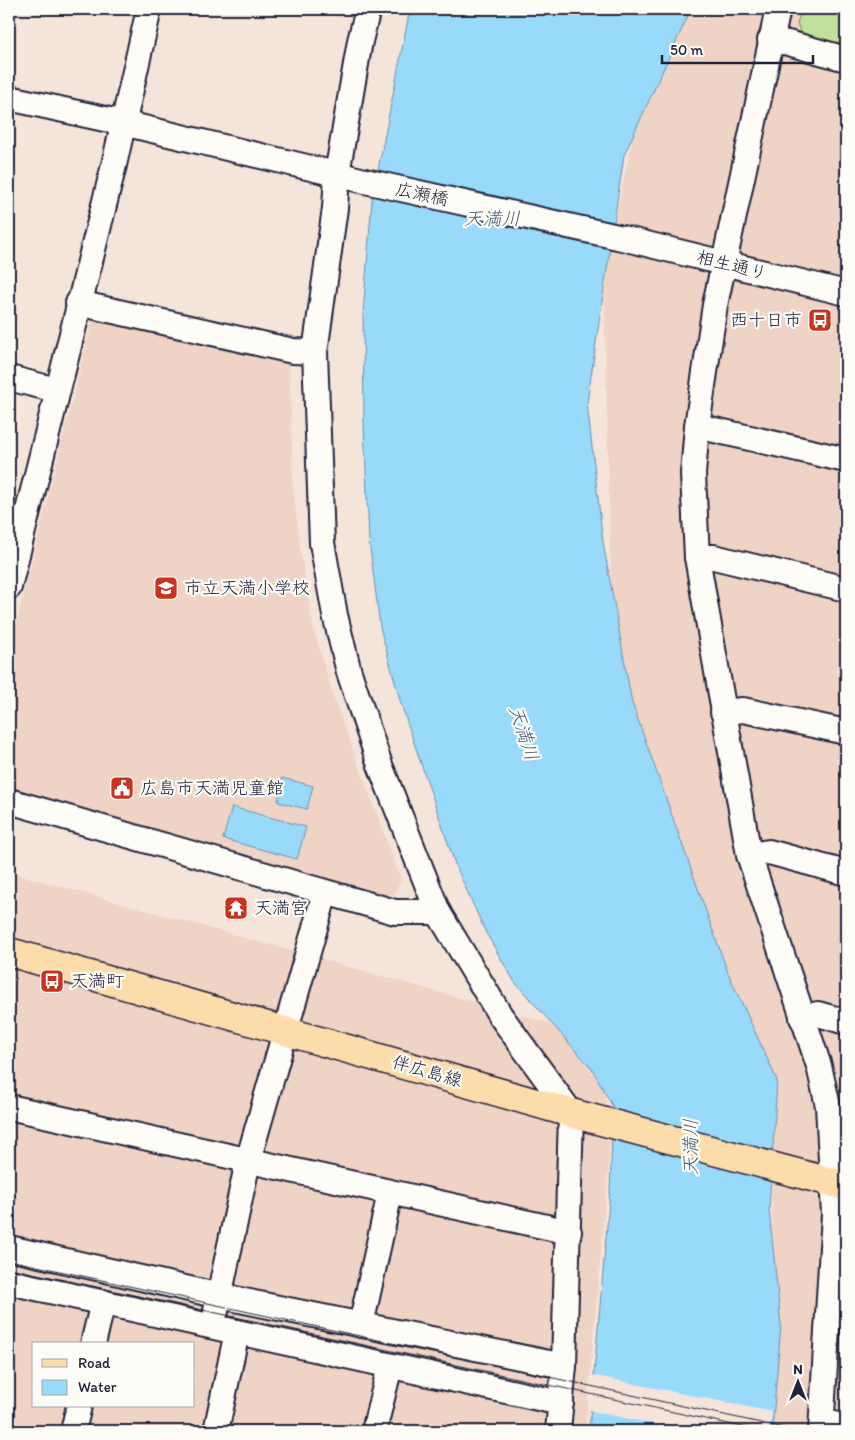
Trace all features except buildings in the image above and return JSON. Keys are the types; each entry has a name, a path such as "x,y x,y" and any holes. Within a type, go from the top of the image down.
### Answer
{"main road":[{"name":"伴広島線","path":"9,952 571,1112 777,1165 839,1183"}],"street":[{"path":"9,587 18,507 56,390 123,123 149,9"},
{"path":"368,9 360,41 337,174 335,208 315,352 322,543 335,615 349,672 380,766 438,912 500,1015 571,1112 564,1366 558,1431"},
{"path":"778,9 723,263 697,426 693,474 697,558 722,712 749,855 819,1066 828,1106 839,1183 834,1214 821,1426 846,1427"},
{"path":"770,40 846,59"},
{"name":"広瀬橋","path":"9,98 123,123 372,183 618,237"},
{"name":"相生通り","path":"618,237 846,293"},
{"path":"78,303 293,351 315,352"},
{"path":"9,378 56,390"},
{"path":"697,426 846,460"},
{"path":"697,558 714,557 846,588"},
{"path":"722,712 744,710 846,732"},
{"path":"9,801 395,912 438,912"},
{"path":"749,855 768,852 846,873"},
{"path":"213,1327 248,1161 325,893"},
{"path":"802,1018 818,1014 846,1022"},
{"path":"9,1107 569,1232"},
{"path":"362,1325 390,1193"},
{"path":"9,1248 220,1296 564,1366"},
{"path":"9,1282 561,1403"},
{"path":"93,1342 103,1302"},
{"path":"216,1431 237,1332"},
{"path":"374,1431 390,1366"},
{"path":"73,1431 79,1408"}],"shaded area":[{"path":"681,9 846,9 846,1431 770,1431 773,1397 771,1100 669,835 636,736 611,593 604,272 639,108"},
{"name":"市立天満小学校","path":"101,316 282,355 289,364 293,484 300,548 313,627 334,699 401,880 391,901 9,793 9,652 92,322"},
{"path":"9,872 556,1025 605,1090 610,1150 585,1431 9,1431"}],"green space":[{"path":"802,9 846,9 846,48 802,36 797,23"}],"water":[{"name":"天満川","path":"410,9 691,9 624,155 587,403 603,542 632,703 728,973 777,1080 769,1210 781,1325 772,1431 589,1431 610,1191 613,1107 592,1069 514,981 486,933 455,864 401,704 380,627 369,540 364,425 363,314 372,200"},
{"path":"282,778 313,786 307,809 278,802"},
{"path":"232,807 306,827 297,859 223,839"}],"pier":[{"path":"591,1375 772,1412 770,1431 685,1431 588,1410"}],"tram line":[{"path":"9,1260 798,1431"},
{"path":"9,1268 761,1431"}],"place":[{"name":"西十日市","path":"820,320"},
{"name":"市立天満小学校","path":"166,588"},
{"name":"広島市天満児童館","path":"122,788"},
{"name":"天満宮","path":"236,908"},
{"name":"天満町","path":"52,981"}]}
